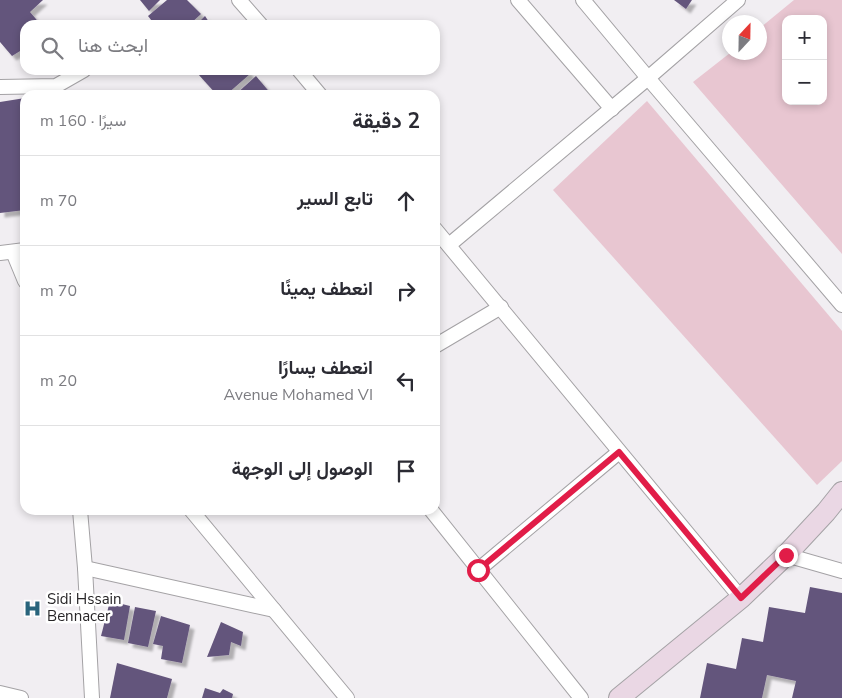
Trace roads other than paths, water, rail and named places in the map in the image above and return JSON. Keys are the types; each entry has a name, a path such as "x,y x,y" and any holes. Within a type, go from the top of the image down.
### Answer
{"main road":[{"path":"619,698 741,598 834,508 842,492"}],"street":[{"path":"518,0 612,109"},
{"path":"583,0 842,305"},
{"path":"449,245 612,109 738,0"},
{"path":"246,2 257,20"},
{"path":"0,87 56,86 75,75"},
{"path":"303,75 316,90"},
{"path":"440,235 741,598"},
{"path":"13,251 20,268"},
{"path":"440,343 501,307"},
{"path":"478,570 619,452"},
{"path":"80,515 92,698"},
{"path":"195,515 347,698"},
{"path":"435,515 580,698"},
{"path":"786,555 842,571"},
{"path":"85,568 274,610"},
{"path":"0,693 21,698"}],"place":[{"name":"Sidi Hssain Bennacer","path":"33,608"}]}
